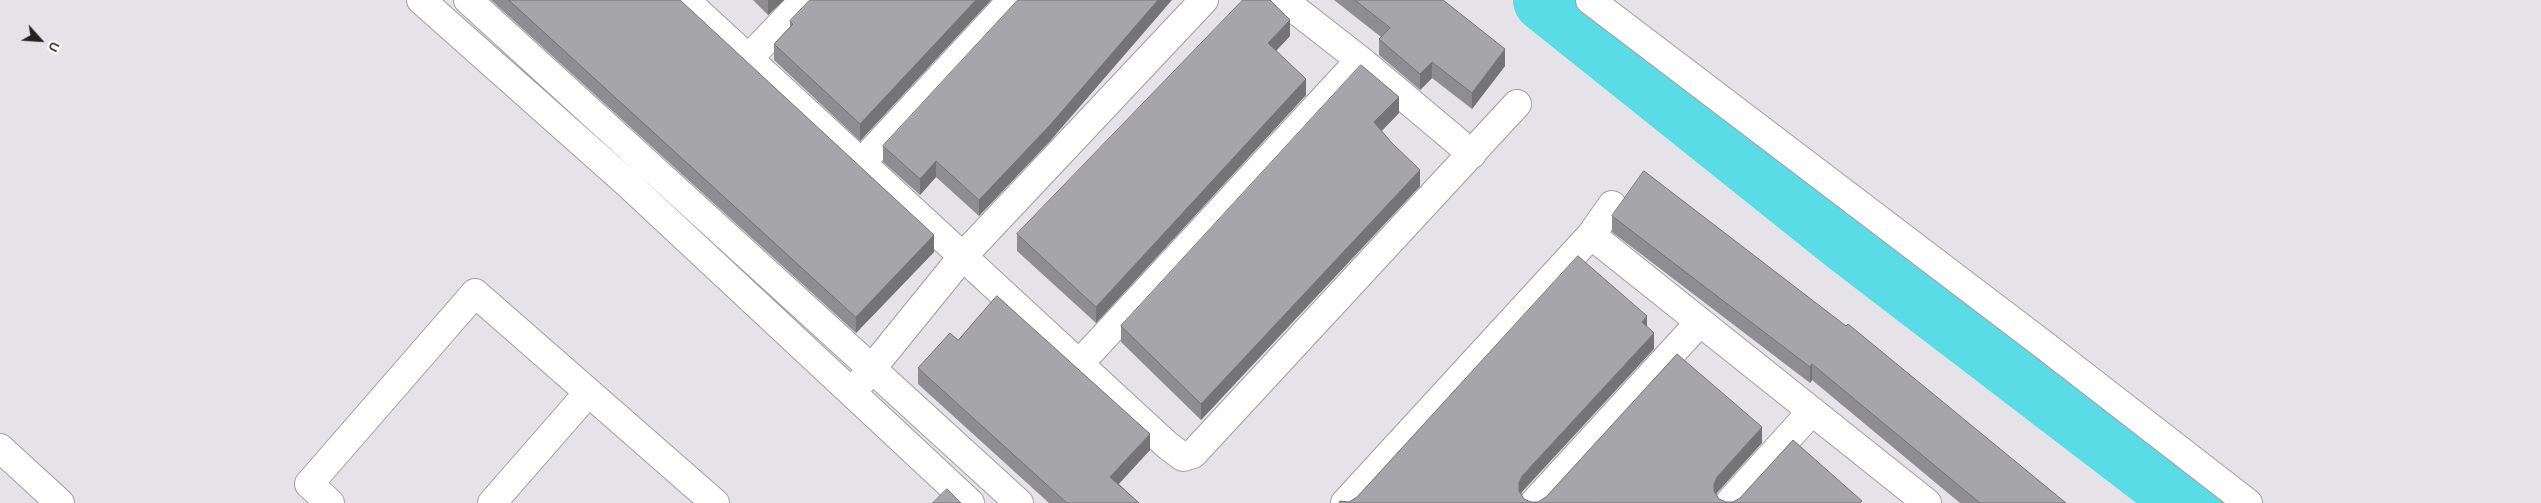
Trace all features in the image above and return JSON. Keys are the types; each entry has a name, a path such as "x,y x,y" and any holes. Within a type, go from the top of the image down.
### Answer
{"street":[{"path":"421,0 627,183 970,503"},
{"path":"468,0 871,370 1019,503"},
{"path":"685,0 1079,364 1175,452 1183,457 1190,456 1517,104"},
{"path":"748,59 804,0"},
{"path":"861,163 1012,0"},
{"path":"852,393 963,256 1204,0"},
{"path":"1283,0 1360,60 1472,154"},
{"path":"1590,0 2044,345 2248,503"},
{"path":"1079,364 1360,60"},
{"path":"1345,503 1590,235 1612,205"},
{"path":"1590,235 1922,501"},
{"path":"330,503 309,484 475,294 714,503"},
{"path":"1534,503 1700,322"},
{"path":"492,503 588,392"},
{"path":"1729,503 1812,411"},
{"path":"0,448 60,503"}],"green space":[{"path":"1545,0 1590,0 2244,503 2190,503"}],"building":[{"path":"509,0 680,0 934,235 856,317"},
{"path":"810,0 976,0 860,124 774,44 793,24 790,21"},
{"path":"1018,0 1158,0 1051,124 979,200 936,161 920,179 883,146"},
{"path":"1243,0 1270,0 1290,20 1268,43 1306,79 1096,307 1017,234"},
{"path":"1355,0 1443,0 1505,49 1472,93 1432,62 1420,74 1379,39 1390,28"},
{"path":"1361,65 1399,97 1374,122 1391,142 1420,170 1201,404 1121,326"},
{"path":"1644,171 1846,326 1848,324 2066,503 1980,503 1812,364 1810,367 1612,216"},
{"path":"1578,256 1647,316 1642,322 1654,333 1522,476 1519,483 1519,491 1524,499 1538,502 1546,497 1677,354 1762,427 1717,477 1714,491 1719,499 1733,502 1740,498 1793,440 1862,501 1860,503 1339,503 1340,501 1349,502 1357,497"},
{"path":"997,296 1150,434 1110,477 1139,503 1067,503 918,368 950,333 958,340"},
{"path":"947,489 961,503 933,503"}],"waterway":[{"path":"1545,0 1849,243 2189,503"}]}
